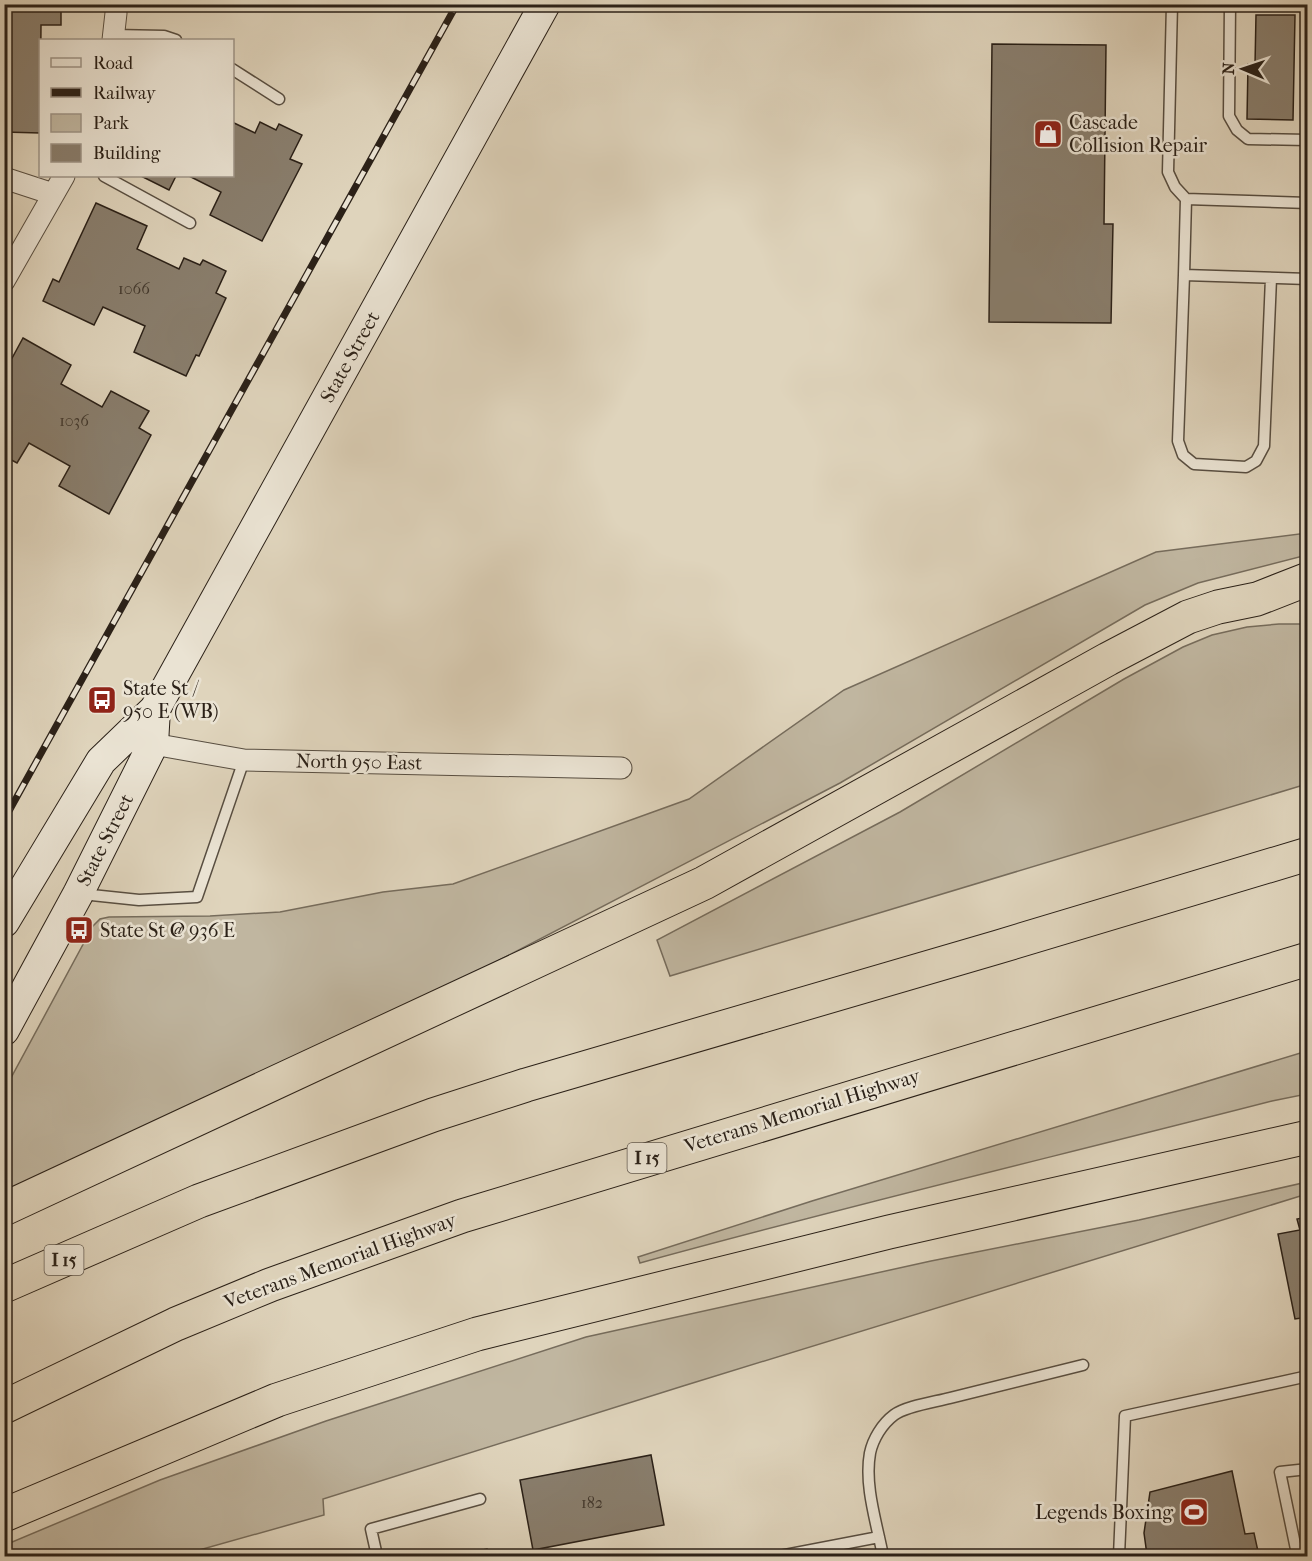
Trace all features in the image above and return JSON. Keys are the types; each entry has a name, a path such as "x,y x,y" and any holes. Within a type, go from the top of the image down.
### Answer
{"highway":[{"path":"4,1209 704,883 1188,617 1218,607 1257,599 1308,579"},
{"path":"1257,599 1308,600"},
{"name":"I 15","path":"4,1286 199,1201 433,1115 526,1085 1308,854"},
{"name":"Veterans Memorial Highway","path":"4,1407 176,1324 270,1286 462,1216 1308,959"},
{"path":"4,1515 278,1400 477,1334 889,1232 1308,1137"}],"main road":[{"name":"State Street","path":"4,922 101,760 155,709 545,4"},
{"name":"State Street","path":"4,1030 78,894 153,744 155,709"}],"street":[{"path":"114,38 116,13"},
{"path":"4,281 63,177"},
{"path":"4,178 53,194"},
{"name":"North 950 East","path":"101,760 153,744 244,760 621,768"}],"lane":[{"path":"1172,4 1168,172 1175,188 1186,199 1308,203"},
{"path":"1230,4 1229,117 1237,130 1248,139 1308,140"},
{"path":"114,38 164,36 173,39"},
{"path":"234,70 279,99"},
{"path":"106,177 190,223"},
{"path":"1186,199 1178,441 1183,455 1194,464 1246,467 1256,461 1264,446 1271,278"},
{"path":"1184,275 1307,279 1308,270"},
{"path":"78,894 139,900 197,897 244,760"},
{"path":"883,1557 868,1467 870,1450 876,1436 895,1414 1083,1365"},
{"path":"1119,1557 1125,1416 1308,1376"},
{"path":"1308,1468 1280,1472 1297,1554 1308,1552"},
{"path":"377,1557 371,1529 480,1499"},
{"path":"780,1557 879,1536"}],"green space":[{"path":"1307,533 1307,555 1198,583 1145,605 840,783 467,977 5,1195 5,1089 93,926 100,919 280,912 383,892 453,884 689,799 844,690 1156,552"},
{"path":"1307,624 1307,784 670,976 657,940 900,812 1124,679 1183,647 1212,635 1247,627"},
{"path":"1307,1051 1307,1094 877,1200 640,1263 638,1257 812,1201"},
{"path":"1307,1182 1307,1194 323,1499 324,1515 178,1556 5,1556 5,1545 160,1480 326,1421 586,1337 931,1261 1139,1220"}],"building":[{"path":"4,4 61,4 61,25 41,25 39,133 4,132"},
{"path":"1256,15 1295,15 1293,120 1247,119 1248,64 1255,65"},
{"name":"Cascade Collision Repair","path":"992,44 1106,45 1104,224 1113,224 1111,323 989,322"},
{"path":"260,122 276,130 279,124 302,135 290,159 302,164 262,241 210,215 221,192 191,177 234,177 234,123 255,133"},
{"path":"143,177 176,177 169,190"},
{"path":"96,203 147,226 137,249 179,269 184,258 200,265 203,260 226,271 216,293 226,298 199,356 196,355 186,376 134,352 145,326 103,307 94,325 43,301 53,279 59,282"},
{"path":"23,338 71,365 61,384 102,407 111,391 149,411 139,428 151,435 109,514 59,486 70,466 29,443 17,463 4,456 4,373"},
{"path":"1308,1217 1308,1317 1295,1319 1278,1234 1300,1230 1297,1219"},
{"path":"651,1455 664,1525 533,1550 520,1480"},
{"name":"Legends Boxing","path":"1232,1471 1245,1534 1254,1533 1259,1556 1164,1556 1163,1553 1147,1555 1144,1533 1150,1492"},
{"path":"487,1549 489,1556 449,1556"}],"railway":[{"path":"4,820 457,4"}],"place":[{"name":"Cascade Collision Repair","path":"1048,134"},
{"name":"State St / 950 E (WB)","path":"102,700"},
{"name":"State St @ 936 E","path":"79,930"},
{"name":"Legends Boxing","path":"1194,1512"}]}
